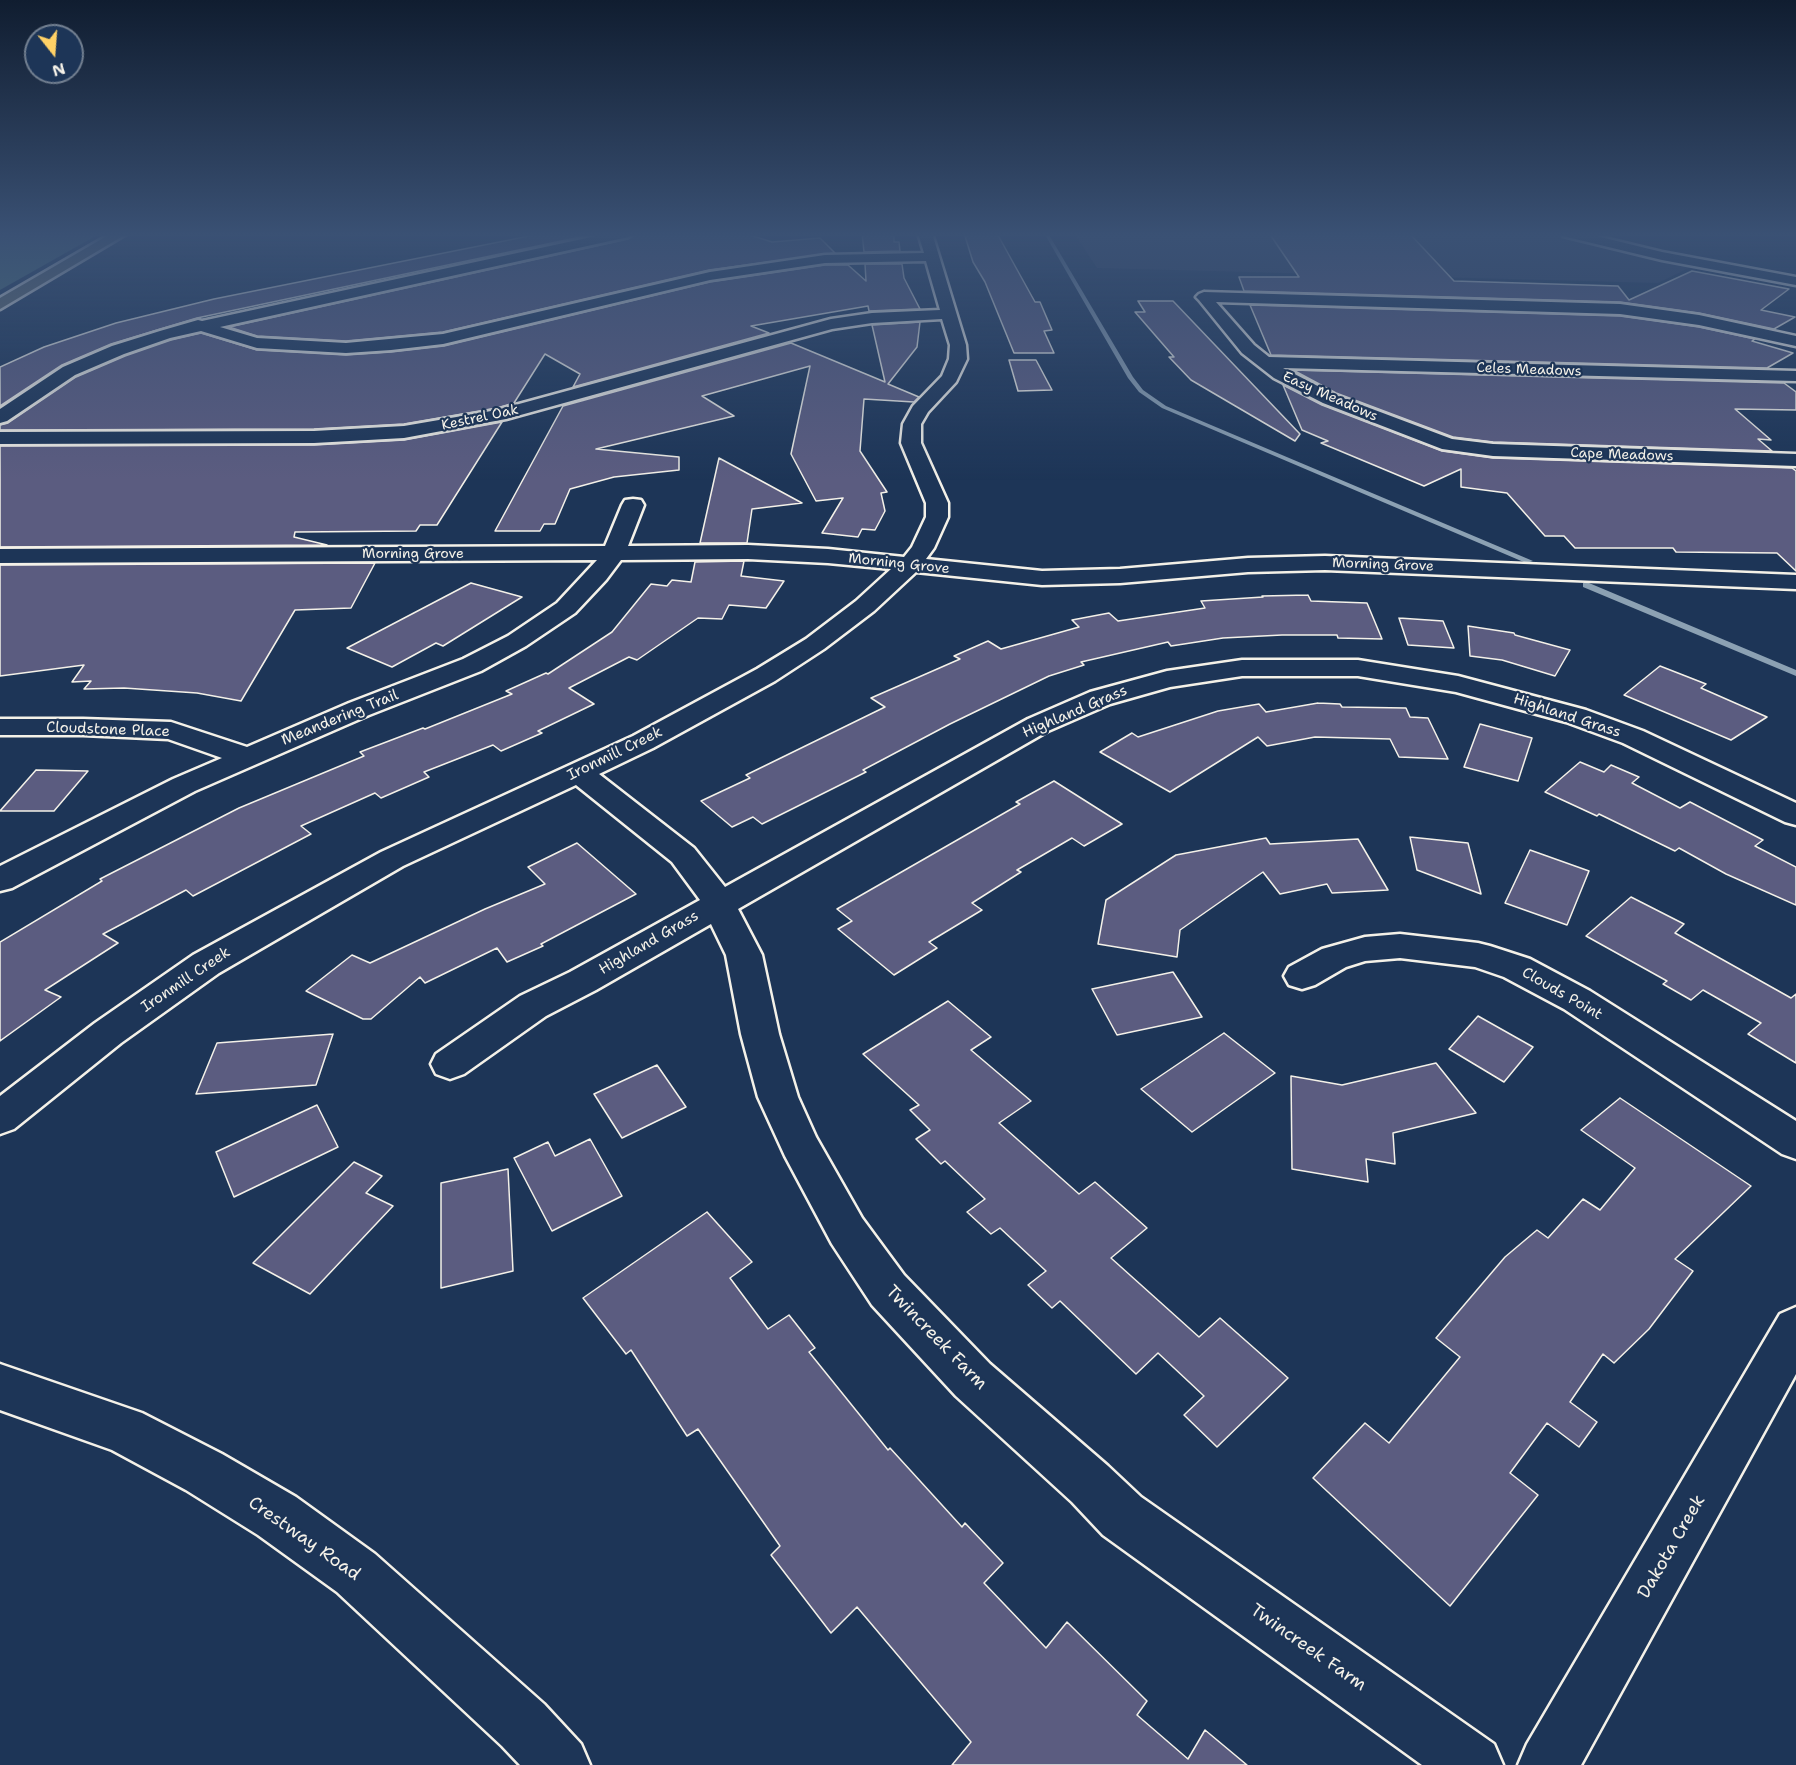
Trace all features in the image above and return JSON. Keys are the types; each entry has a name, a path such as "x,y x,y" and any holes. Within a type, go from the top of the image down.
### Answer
{"street":[{"path":"0,417 54,380 98,358 140,342 198,325 243,315"},
{"path":"198,325 258,343 346,348 443,339 543,315"},
{"name":"Kestrel Oak","path":"0,438 314,437 404,432 500,416 831,324 872,318 923,315"},
{"name":"Ironmill Creek","path":"0,1118 108,1033 207,964 292,913 392,859 477,817 643,742 766,675 815,644 865,606 911,564 923,548 937,517 937,503 911,443 912,424 920,410 950,378 958,359 958,345 949,315"},
{"name":"Easy Meadows","path":"1220,315 1262,362 1295,383 1329,399 1449,445"},
{"name":"Easy Meadows","path":"1666,315 1699,320 1796,341"},
{"name":"Celes Meadows","path":"1262,362 1796,376"},
{"name":"Cape Meadows","path":"1449,445 1493,450 1796,460"},
{"name":"Meandering Trail","path":"0,880 184,785 359,709 472,666 517,641 566,608 598,575 614,553 633,505"},
{"name":"Morning Grove","path":"0,556 789,554 1042,578 1120,576 1248,565 1334,563 1796,582"},
{"name":"Highland Grass","path":"450,1064 533,1006 583,981 1038,725 1100,698 1167,679 1242,668 1358,668 1458,684 1576,716 1633,737 1796,815"},
{"name":"Cloudstone Place","path":"0,727 83,727 171,731 248,757"},
{"name":"Twincreek Farm","path":"579,772 683,855 704,880 718,903 744,955 760,1034 782,1106 799,1143 847,1231 888,1290 973,1380 1090,1484 1122,1516 1473,1765"},
{"name":"Clouds Point","path":"1302,976 1334,958 1365,949 1400,946 1478,955 1517,968 1577,1000 1796,1142"},
{"name":"Dakota Creek","path":"1548,1765 1796,1329"},
{"name":"Crestway Road","path":"0,1387 123,1430 204,1472 277,1516 356,1573 523,1725 560,1765"}],"building":[{"path":"147,315 209,315 111,344 62,365 0,406 0,367 44,347 116,323"},
{"path":"282,315 514,315 443,332 346,341 257,336 229,327"},
{"path":"571,315 813,315 751,326 769,333 573,387 580,374 545,354 514,403 404,424 314,429 0,430 0,425 8,423 76,377 125,356 171,340 201,333 257,350 346,355 444,346"},
{"path":"999,315 1046,315 1052,330 1044,331 1054,353 1014,353"},
{"path":"1138,315 1187,315 1300,434 1295,441 1191,380 1169,357 1174,357"},
{"path":"1254,315 1620,316 1699,327 1755,339 1752,341 1793,353 1767,368 1271,355"},
{"path":"1710,315 1795,317 1774,329"},
{"path":"920,322 917,347 888,384 919,397 914,402 864,399 860,451 887,492 881,493 885,511 875,530 862,529 858,537 822,533 843,498 816,501 791,454 810,366 702,396 734,416 596,449 679,457 679,470 614,477 570,489 555,524 544,524 540,531 495,531 563,406 791,343 885,382 872,325"},
{"path":"1009,360 1036,360 1052,390 1018,391"},
{"path":"1293,370 1784,383 1796,392 1796,410 1735,409 1771,440 1758,439 1772,451 1493,442 1453,437 1336,393"},
{"path":"1283,385 1322,405 1442,451 1493,458 1792,468 1796,471 1796,571 1777,553 1676,552 1673,548 1575,548 1564,536 1545,536 1507,493 1461,487 1461,469 1424,486 1321,443 1328,441 1302,430"},
{"path":"502,422 437,525 420,525 416,531 295,532 294,537 327,545 0,547 0,446 314,445 404,440"},
{"path":"719,458 802,503 752,509 747,543 700,543"},
{"path":"744,561 741,576 784,581 766,608 729,605 722,619 698,618 637,660 629,657 569,688 594,704 538,731 542,733 501,751 493,745 424,772 429,777 381,798 375,793 301,826 311,834 193,896 186,890 103,934 118,943 45,990 61,997 0,1041 0,942 102,881 100,879 239,808 364,756 360,752 512,694 506,691 548,674 612,632 651,584 667,586 672,580 691,582 695,562"},
{"path":"375,563 351,608 295,610 241,701 197,693 124,688 84,689 91,681 72,682 84,665 0,676 0,565"},
{"path":"471,583 522,597 443,646 436,643 392,667 347,648"},
{"path":"1308,595 1311,601 1367,603 1382,639 1338,638 1337,635 1282,635 1223,638 1171,646 1168,642 1081,662 1084,665 1049,676 950,724 863,770 866,772 762,824 753,817 732,827 701,801 750,778 746,775 885,707 871,698 960,659 954,656 988,641 1001,649 1079,627 1072,620 1109,613 1118,621 1205,608 1201,601"},
{"path":"1399,618 1443,621 1454,648 1408,645"},
{"path":"1468,626 1514,633 1570,650 1555,676 1502,660 1470,656"},
{"path":"1660,666 1706,684 1701,688 1767,717 1731,740 1624,695"},
{"path":"1318,703 1340,704 1342,707 1406,708 1410,717 1428,718 1448,759 1399,757 1390,739 1315,737 1267,746 1258,737 1170,792 1100,752 1132,733 1138,737 1218,711 1259,704 1266,712"},
{"path":"1480,724 1532,738 1518,781 1464,767"},
{"path":"1580,762 1604,772 1611,765 1639,777 1632,783 1680,808 1690,802 1763,840 1755,846 1796,867 1796,905 1726,874 1679,848 1675,851 1599,814 1597,816 1545,792"},
{"path":"36,770 88,771 54,811 0,811"},
{"path":"1054,781 1122,824 1084,846 1072,838 1017,870 1021,872 972,903 982,910 929,942 937,948 894,975 838,929 852,921 837,909 1020,804 1016,802"},
{"path":"1410,837 1468,843 1481,894 1417,870"},
{"path":"1266,838 1270,844 1358,839 1388,890 1332,893 1327,884 1280,894 1263,872 1180,930 1177,957 1098,944 1106,900 1176,855"},
{"path":"577,843 636,894 541,944 543,946 507,962 497,948 425,983 420,977 371,1019 363,1019 306,991 352,955 370,963 485,909 545,884 528,867"},
{"path":"1530,850 1589,871 1567,925 1505,903"},
{"path":"1631,897 1684,924 1675,933 1791,998 1796,994 1796,1063 1748,1034 1761,1023 1703,990 1691,1000 1663,984 1667,981 1586,936"},
{"path":"1173,972 1202,1017 1117,1035 1092,989"},
{"path":"948,1001 991,1037 971,1050 1031,1101 999,1123 1079,1194 1095,1182 1147,1228 1111,1258 1199,1337 1220,1318 1288,1378 1217,1447 1184,1415 1204,1396 1158,1353 1136,1374 1060,1301 1052,1308 1028,1285 1046,1271 1000,1228 991,1234 967,1212 985,1199 945,1161 941,1164 916,1139 930,1130 910,1110 919,1105 863,1054"},
{"path":"1478,1016 1533,1047 1504,1082 1449,1049"},
{"path":"1224,1033 1275,1073 1192,1132 1141,1089"},
{"path":"333,1034 316,1085 196,1094 217,1043"},
{"path":"1436,1063 1476,1113 1393,1133 1395,1164 1366,1159 1368,1182 1292,1169 1291,1076 1342,1085"},
{"path":"657,1065 686,1107 622,1138 594,1094"},
{"path":"1620,1098 1751,1186 1675,1259 1693,1271 1649,1329 1614,1363 1603,1354 1570,1402 1597,1422 1579,1447 1547,1423 1510,1473 1538,1495 1450,1606 1313,1478 1365,1423 1389,1443 1460,1357 1436,1338 1505,1257 1537,1230 1548,1238 1583,1199 1600,1210 1635,1168 1581,1130"},
{"path":"317,1105 338,1147 234,1197 216,1152"},
{"path":"590,1139 622,1196 552,1231 514,1158 548,1142 555,1156"},
{"path":"354,1162 382,1176 366,1193 393,1206 310,1294 253,1263"},
{"path":"508,1169 513,1271 441,1288 441,1183"},
{"path":"707,1212 752,1262 730,1278 768,1329 789,1315 815,1348 809,1352 888,1450 890,1448 962,1527 965,1523 1003,1563 984,1583 1046,1648 1067,1622 1147,1701 1137,1715 1188,1759 1205,1730 1247,1765 952,1765 971,1742 857,1607 831,1633 771,1555 780,1546 698,1429 687,1436 631,1350 626,1354 583,1298"}],"waterway":[{"path":"1094,315 1131,378 1141,391 1164,407 1529,561"},
{"path":"1586,585 1796,673"}]}
